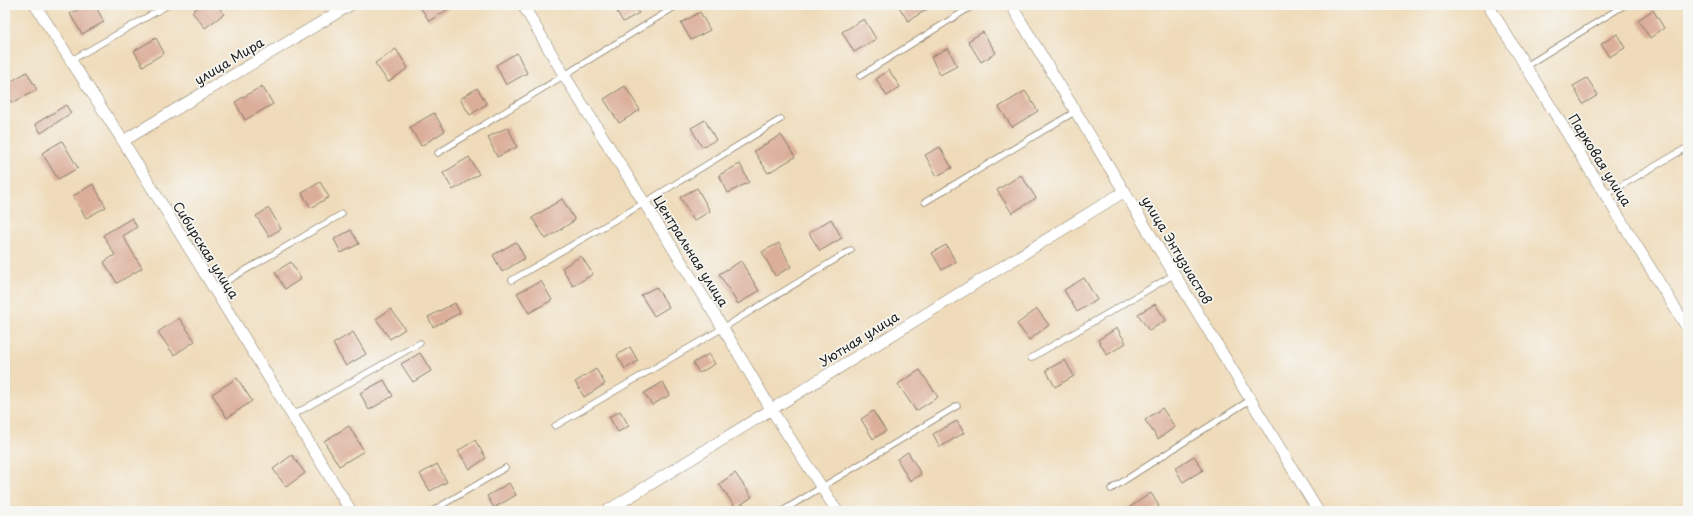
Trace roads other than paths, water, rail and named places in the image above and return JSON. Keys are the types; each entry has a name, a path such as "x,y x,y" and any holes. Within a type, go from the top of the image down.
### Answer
{"street":[{"name":"Сибирская улица","path":"35,5 123,141 351,511"},
{"name":"улица Мира","path":"123,141 350,5"},
{"name":"Центральная улица","path":"523,5 564,75 723,328 771,409 837,511"},
{"name":"улица Энтузиастов","path":"1011,5 1318,511"},
{"name":"Парковая улица","path":"1488,5 1687,326"},
{"name":"Уютная улица","path":"607,511 1125,191"}],"lane":[{"path":"70,61 168,5"},
{"path":"438,153 678,5"},
{"path":"860,76 974,5"},
{"path":"1526,66 1623,6"},
{"path":"925,202 1076,111"},
{"path":"512,280 644,203 781,119"},
{"path":"1605,196 1688,147"},
{"path":"213,289 342,214"},
{"path":"555,426 723,328 851,250"},
{"path":"1031,358 1175,274"},
{"path":"293,415 420,343"},
{"path":"1111,489 1250,400"},
{"path":"782,511 957,406"},
{"path":"432,511 506,468"}]}
